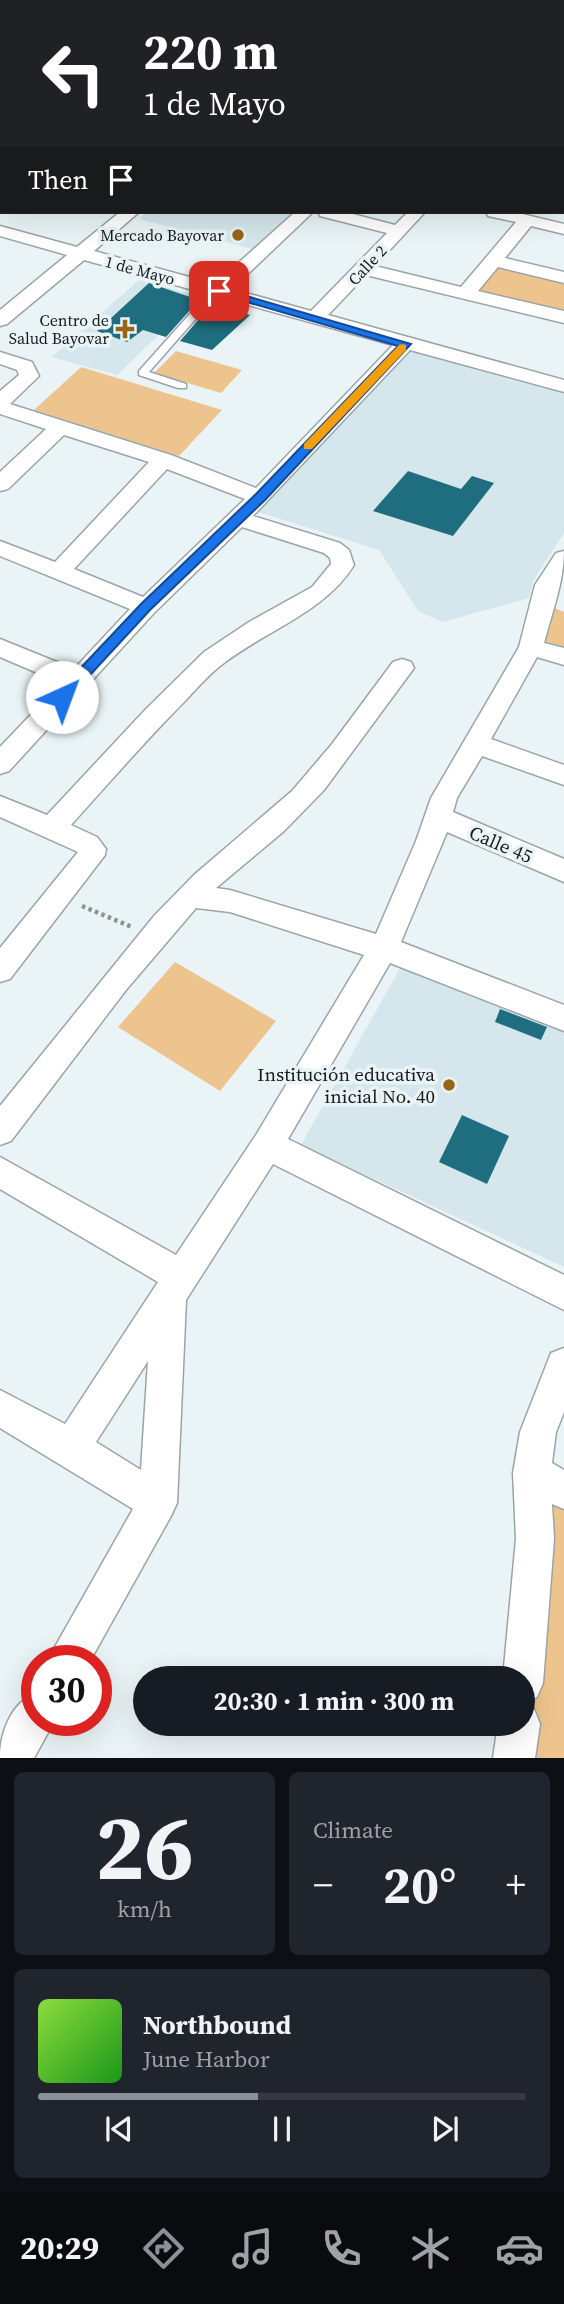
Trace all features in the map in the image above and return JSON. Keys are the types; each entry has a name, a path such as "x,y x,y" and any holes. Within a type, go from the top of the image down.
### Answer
{"street":[{"path":"0,320 128,214"},
{"path":"218,291 303,214"},
{"path":"334,214 399,231"},
{"name":"Calle 2","path":"315,318 415,214"},
{"path":"466,293 493,260 512,215 564,229"},
{"name":"1 de Mayo","path":"0,231 405,344 562,383"},
{"path":"493,260 564,278"},
{"path":"364,269 564,317"},
{"path":"0,296 22,302"},
{"path":"0,764 146,607 260,497 405,344"},
{"path":"0,358 25,366 29,376 0,405 163,460 260,497"},
{"path":"0,484 60,427"},
{"path":"60,570 163,460"},
{"path":"51,829 155,715 213,658 257,628 320,592 344,565 341,555 331,548 237,518"},
{"path":"0,548 146,607"},
{"path":"71,1447 267,1145 384,948 430,841 444,798 554,603 547,585 564,558"},
{"path":"0,647 78,680"},
{"path":"531,647 564,657"},
{"path":"0,1131 130,964 218,869 268,831 304,795 402,668"},
{"path":"474,743 564,775"},
{"path":"0,806 87,844 92,849 91,855 60,897 0,970"},
{"name":"Calle 45","path":"438,817 564,871"},
{"path":"191,896 230,901 345,939 384,948 564,1018"},
{"path":"267,1145 564,1293"},
{"path":"0,1172 176,1288"},
{"path":"76,1645 158,1503 176,1288"},
{"path":"525,1666 536,1539 548,1481 538,1432 564,1366"},
{"path":"0,1408 71,1447 158,1503"},
{"path":"10,1758 23,1736"},
{"path":"514,1758 517,1736"}],"lane":[{"path":"182,386 143,373 218,291"}],"path":[{"path":"60,897 155,937"}],"shaded area":[{"name":"Mercado Bayovar","path":"145,214 301,214 260,251 139,219"},
{"path":"497,264 564,282 564,314 476,292"},
{"name":"Centro de Salud Bayovar","path":"139,280 199,296 117,375 52,357"},
{"path":"407,350 564,394 564,533 533,581 529,598 443,622 418,611 379,550 258,512"},
{"path":"176,351 242,370 221,393 154,373"},
{"path":"81,367 222,410 179,456 34,410"},
{"path":"554,608 564,612 564,647 541,640 549,627"},
{"name":"Institución educativa inicial No. 40","path":"404,961 564,1024 564,1267 301,1145"},
{"path":"175,962 276,1021 220,1091 118,1027"},
{"path":"564,1476 564,1758 524,1758 528,1736 535,1736 535,1689 542,1645 536,1535"}],"building":[{"path":"149,283 199,300 166,337 143,330 127,342 97,331"},
{"path":"212,304 250,315 212,350 180,341"},
{"path":"408,471 461,489 472,476 494,483 453,536 373,511"},
{"path":"500,1009 547,1027 541,1040 495,1022"},
{"path":"462,1115 509,1136 487,1184 439,1162"}],"slow traffic":[{"path":"308,447 402,347"}],"place":[{"name":"Mercado Bayovar","path":"238,235"},
{"name":"Centro de Salud Bayovar","path":"125,329"},
{"name":"Institución educativa inicial No. 40","path":"449,1085"}],"route":[{"path":"62,697 146,607 260,497 405,344 219,291"}]}
